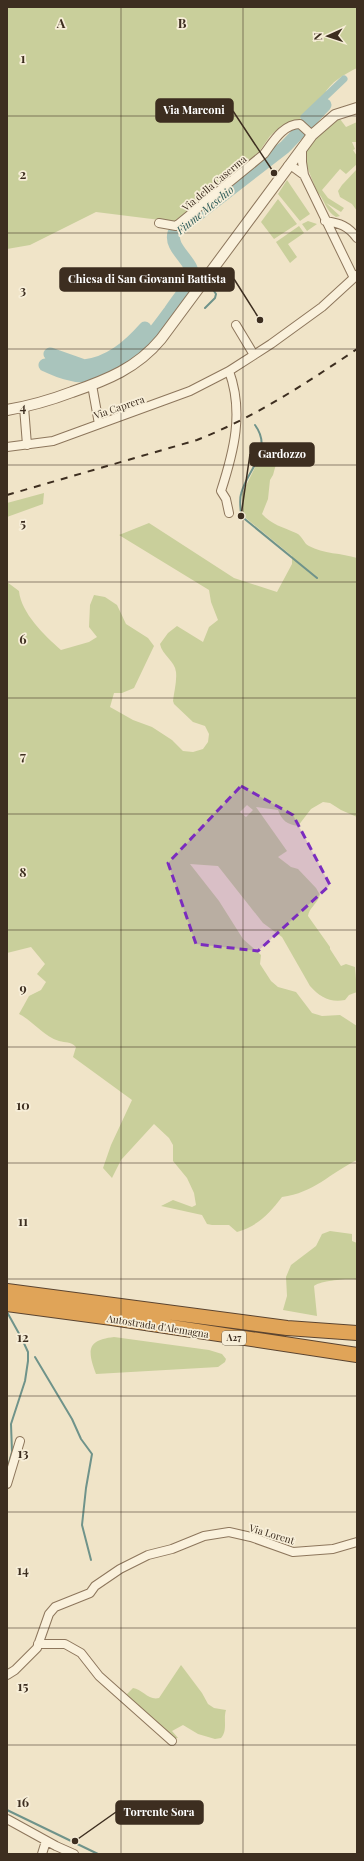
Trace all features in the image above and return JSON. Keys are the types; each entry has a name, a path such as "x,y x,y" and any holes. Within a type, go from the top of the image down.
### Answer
{"highway":[{"name":"Autostrada d'Alemagna","path":"7,1290 113,1312 357,1355"},
{"name":"Autostrada d'Alemagna","path":"7,1304 357,1333"}],"street":[{"path":"7,410 24,408 92,385 123,372 151,351 303,147 310,133 335,115 357,108"},
{"name":"Via della Caserma","path":"159,223 176,226 264,154 274,138 294,126 302,126 310,133"},
{"path":"303,147 302,162 304,175 325,221 356,276"},
{"path":"288,166 304,175"},
{"path":"325,221 340,223 346,226 357,238"},
{"name":"Via Caprera","path":"7,447 53,441 174,398 231,370 271,344 322,307 356,276"},
{"path":"236,325 254,355"},
{"path":"229,513 226,499 221,491 236,436 238,417 231,370"},
{"path":"92,385 99,424"},
{"path":"24,408 27,444"},
{"path":"7,1484 20,1442"},
{"name":"Via Lorent","path":"38,1644 49,1614 55,1607 90,1592 95,1586 120,1569 148,1555 172,1549 204,1536 229,1532 251,1537 293,1552 333,1549 357,1542"},
{"path":"7,1675 15,1670 38,1644 64,1644 81,1653 99,1676 172,1741"},
{"path":"7,1819 46,1841 74,1854"},
{"path":"42,1854 46,1841"}],"highlighted area":[{"path":"241,786 293,815 330,885 258,951 196,944 168,863"}],"green space":[{"path":"7,7 357,7 357,68 334,82 324,95 326,97 299,120 289,122 280,127 270,136 259,152 176,222 96,212 30,245 7,249"},
{"path":"340,119 346,127 357,122 357,142 352,142 355,149 353,150 357,156 357,164 346,174 340,169 322,190 328,198 344,208 341,212 326,203 340,216 336,217 330,212 317,192 304,159 306,147 336,120"},
{"path":"357,169 357,211 352,204 340,197 338,191"},
{"path":"287,180 310,214 300,221 278,194"},
{"path":"278,199 297,224 274,239 261,222"},
{"path":"308,221 317,224 307,231 302,224"},
{"path":"299,226 304,233 288,244 297,257 290,263 276,242"},
{"path":"264,449 280,450 273,475 270,480 268,499 262,514 274,523 298,534 307,545 314,549 357,558 357,817 330,803 323,802 311,809 298,826 285,821 281,817 278,810 256,807 287,851 278,857 291,867 298,869 316,888 320,895 308,916 330,947 341,966 346,964 355,967 357,992 349,995 345,1000 340,1001 330,1000 318,993 310,986 282,937 263,923 218,866 190,864 219,901 243,939 261,955 260,964 271,981 278,987 296,992 312,1013 322,1016 340,1015 357,1026 357,1160 313,1187 293,1195 282,1197 257,1223 237,1232 229,1225 207,1224 202,1215 161,1206 173,1200 192,1207 196,1205 194,1193 187,1178 173,1161 173,1145 169,1138 154,1124 121,1160 112,1178 103,1168 111,1145 132,1100 73,1057 76,1047 74,1045 53,1039 19,1014 29,996 41,990 46,982 37,974 45,964 31,947 7,953 7,582 19,591 24,608 35,624 61,650 89,642 97,637 89,627 90,605 94,595 105,597 117,605 126,624 148,638 154,646 134,688 122,693 114,693 110,707 133,720 152,727 172,740 183,751 193,752 203,749 208,742 209,734 205,726 193,722 174,704 176,672 160,644 168,633 177,626 203,642 209,627 218,620 211,602 209,590 119,535 149,523 234,578 277,592 292,564 292,556 242,515 242,494","holes":["247,805 253,810 246,817 240,812"]},
{"path":"44,493 43,504 7,517 7,503"},
{"path":"330,1231 352,1234 352,1241 357,1243 357,1280 335,1280 314,1286 317,1316 283,1310 287,1296 286,1277 291,1265 316,1246 322,1234"},
{"path":"114,1337 209,1350 222,1354 226,1359 225,1362 218,1367 96,1374 91,1359 92,1348 94,1344 105,1338"},
{"path":"181,1665 202,1693 208,1704 214,1708 226,1710 225,1728 221,1738 215,1739 198,1734 183,1725 172,1731 178,1738 167,1738 123,1698 133,1688 152,1698 159,1698"}],"waterway":[{"path":"304,117 344,79"},
{"name":"Fiume Meschio","path":"45,365 73,375 97,375 123,364 134,355 153,334 193,278 193,272 190,266 175,245 173,239 174,233 285,147 325,105"},
{"path":"193,274 203,278"},
{"path":"205,308 215,298 216,294 208,282"},
{"path":"50,354 84,366 93,364 118,353 145,328"},
{"path":"255,425 260,434 262,443 261,452 241,494 241,516 317,578"},
{"path":"7,1312 28,1352 25,1381 11,1424 12,1452 7,1470"},
{"path":"35,1357 72,1419 81,1439 92,1454 82,1525 91,1560"},
{"path":"7,1810 98,1854"}],"railway":[{"path":"7,495 197,440 239,421 279,399 357,349"}],"place":[{"name":"Via Marconi","path":"274,173"},
{"name":"Chiesa di San Giovanni Battista","path":"260,320"},
{"name":"Gardozzo","path":"241,516"},
{"name":"Torrente Sora","path":"75,1841"}]}
